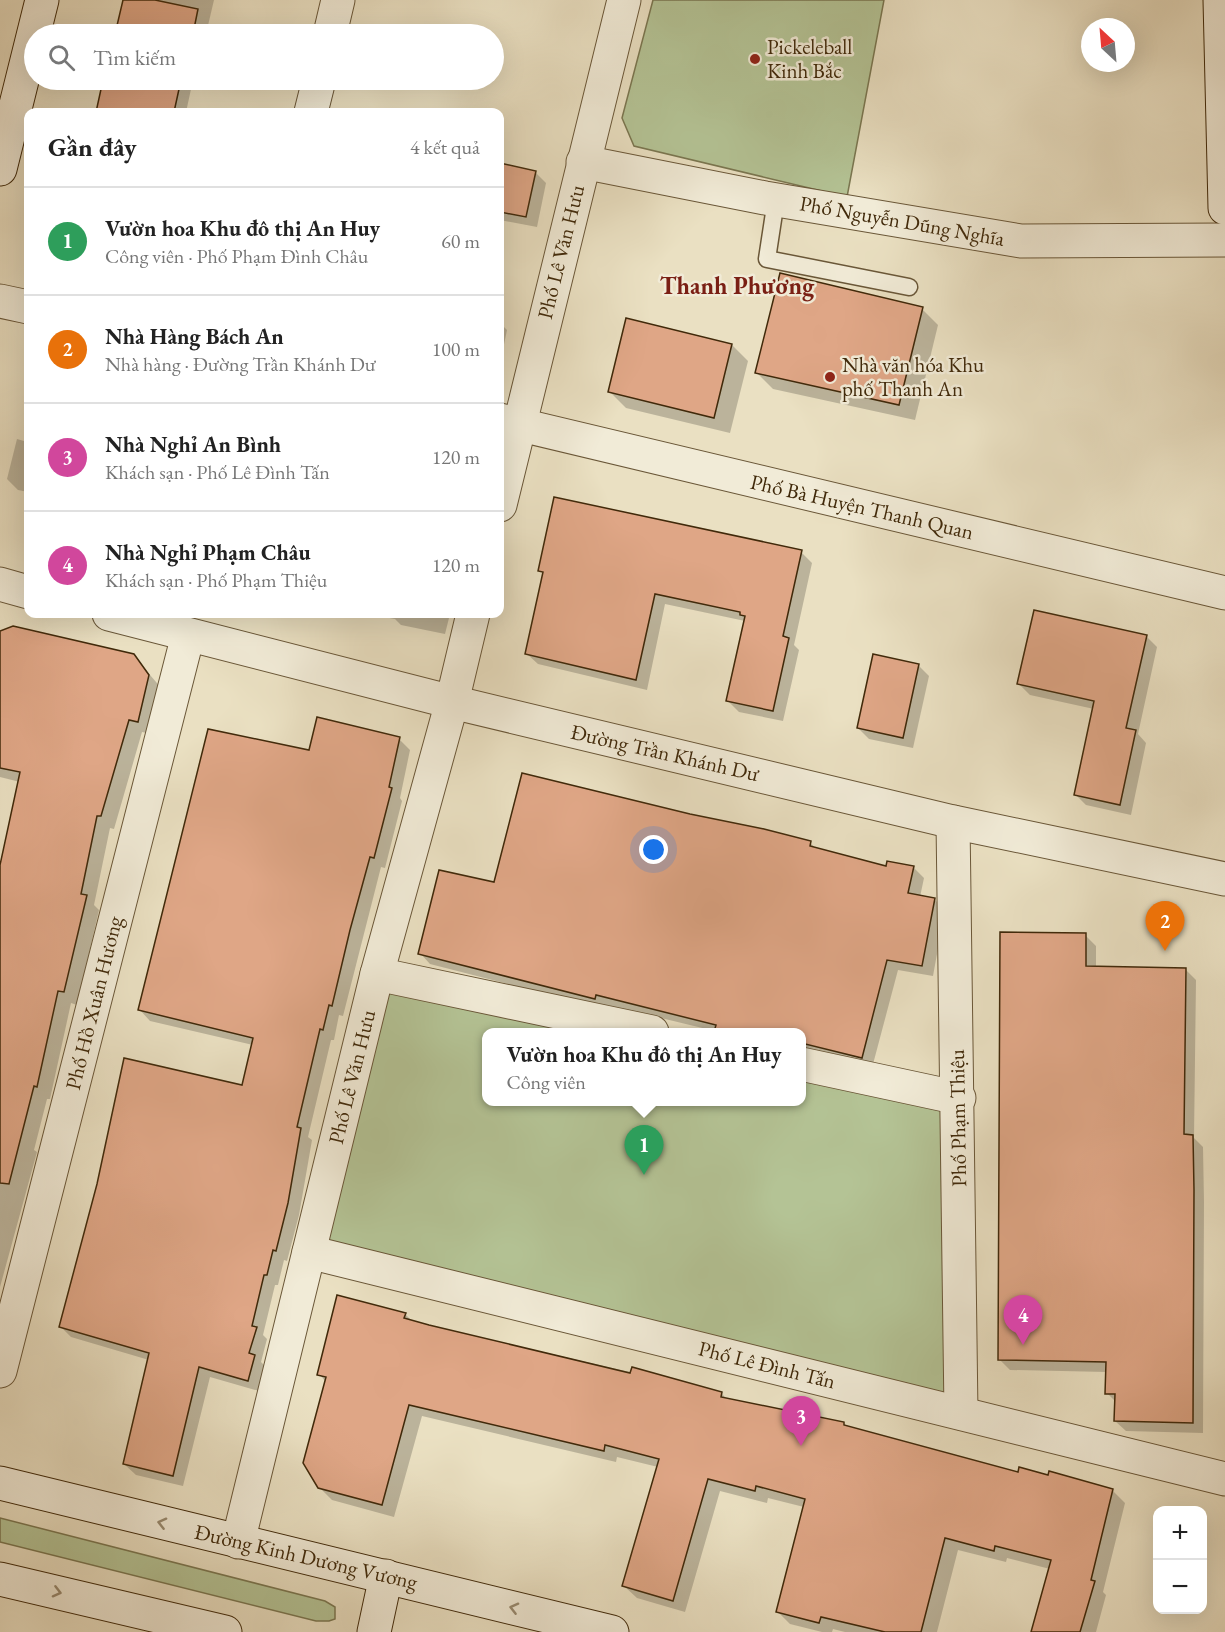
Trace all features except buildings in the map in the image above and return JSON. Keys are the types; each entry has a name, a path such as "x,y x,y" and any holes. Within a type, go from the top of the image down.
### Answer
{"street":[{"path":"36,24 42,0"},
{"path":"332,24 338,0"},
{"name":"Phố Lê Văn Hưu","path":"504,472 510,422 583,162 624,0"},
{"path":"1220,0 1225,208"},
{"path":"0,169 24,72"},
{"path":"312,108 316,90"},
{"name":"Phố Nguyễn Dũng Nghĩa","path":"583,162 776,200 1021,241 1225,240"},
{"path":"0,301 24,306"},
{"name":"Phố Bà Huyện Thanh Quan","path":"510,422 1225,593"},
{"path":"0,584 24,591"},
{"name":"Đường Trần Khánh Dư","path":"124,618 452,702 953,822 1225,879"},
{"name":"Phố Lê Văn Hưu","path":"238,1542 377,974 452,702 471,618"},
{"name":"Phố Hồ Xuân Hương","path":"0,1371 188,635"},
{"name":"Phố Phạm Thiệu","path":"953,822 959,1098 961,1413"},
{"path":"377,974 633,1028"},
{"path":"806,1065 959,1098"},
{"name":"Phố Lê Đình Tấn","path":"309,1252 1225,1479"},
{"name":"Đường Kinh Dương Vương","path":"0,1483 612,1632"},
{"path":"374,1632 386,1576"},
{"path":"0,1579 152,1624 225,1632"}],"lane":[{"path":"776,200 767,259 909,287"}],"green space":[{"name":"Pickeleball Kinh Bắc","path":"653,0 884,0 847,197 634,146 622,118"},
{"path":"377,974 633,1028 482,1028 482,1106 806,1106 806,1065 959,1098 961,1413 309,1252"},
{"path":"0,1518 325,1601 335,1607 335,1619 316,1621 0,1542"}],"place":[{"name":"Pickeleball Kinh Bắc","path":"755,59"},
{"name":"Nhà văn hóa Khu phố Thanh An","path":"830,377"},
{"name":"Nhà Hàng Bách An","path":"1165,951"},
{"name":"Vườn hoa Khu đô thị An Huy","path":"644,1175"},
{"name":"Nhà Nghỉ Phạm Châu","path":"1023,1345"},
{"name":"Nhà Nghỉ An Bình","path":"801,1446"}],"district":[{"name":"Thanh Phương","path":"737,286"}]}
